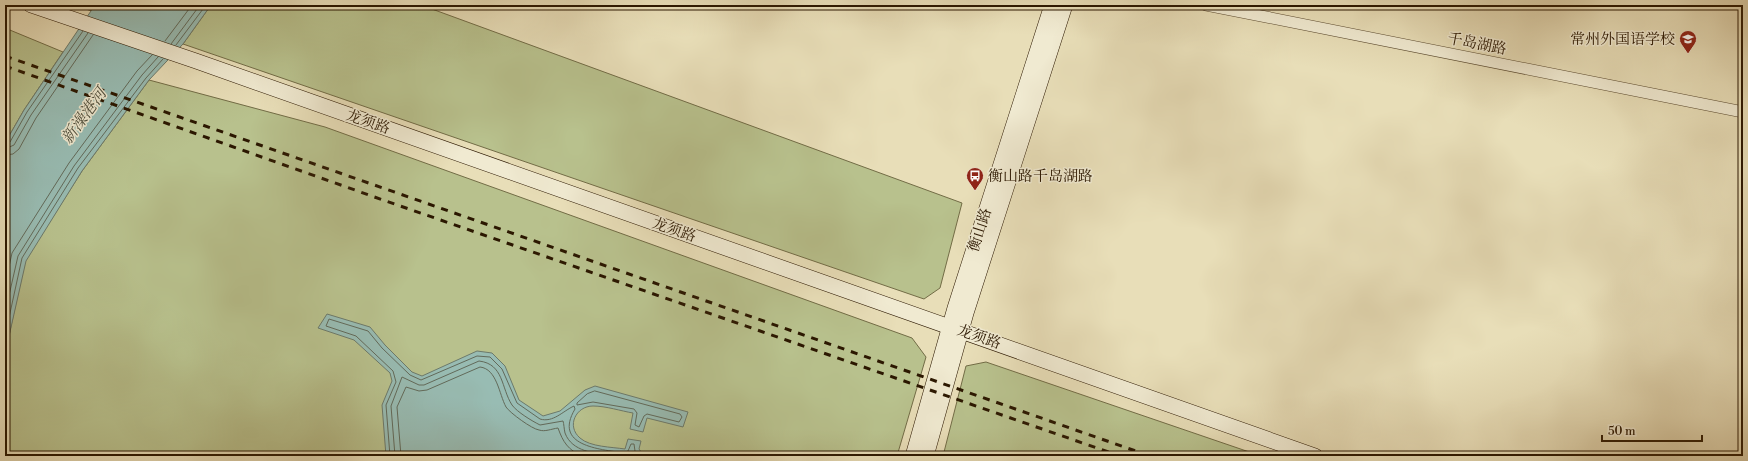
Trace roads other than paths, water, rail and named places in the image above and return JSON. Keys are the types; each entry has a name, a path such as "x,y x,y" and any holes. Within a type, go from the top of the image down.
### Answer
{"street":[{"name":"龙须路","path":"31,5 196,61 1315,456"},
{"name":"衡山路","path":"926,456 955,329 1052,5"},
{"name":"衡山路","path":"913,456 1065,5"},
{"name":"千岛湖路","path":"1206,5 1743,112"}],"water":[{"name":"新澡港河","path":"95,5 211,5 183,44 149,80 82,171 26,261 5,354 5,143 24,110"},
{"path":"327,314 370,327 385,345 412,372 422,376 477,351 492,353 505,366 519,400 543,416 560,411 585,390 595,386 688,412 683,427 647,418 643,432 630,429 633,413 593,406 582,409 575,418 573,423 574,428 576,433 584,441 601,446 625,449 628,439 641,441 639,449 644,456 386,456 382,405 392,381 390,373 354,340 318,328"}],"railway":[{"path":"5,56 1150,456"},
{"path":"5,66 383,200 1120,456"}],"place":[{"name":"常州外国语学校","path":"1688,54"},
{"name":"衡山路千岛湖路","path":"975,191"}]}
